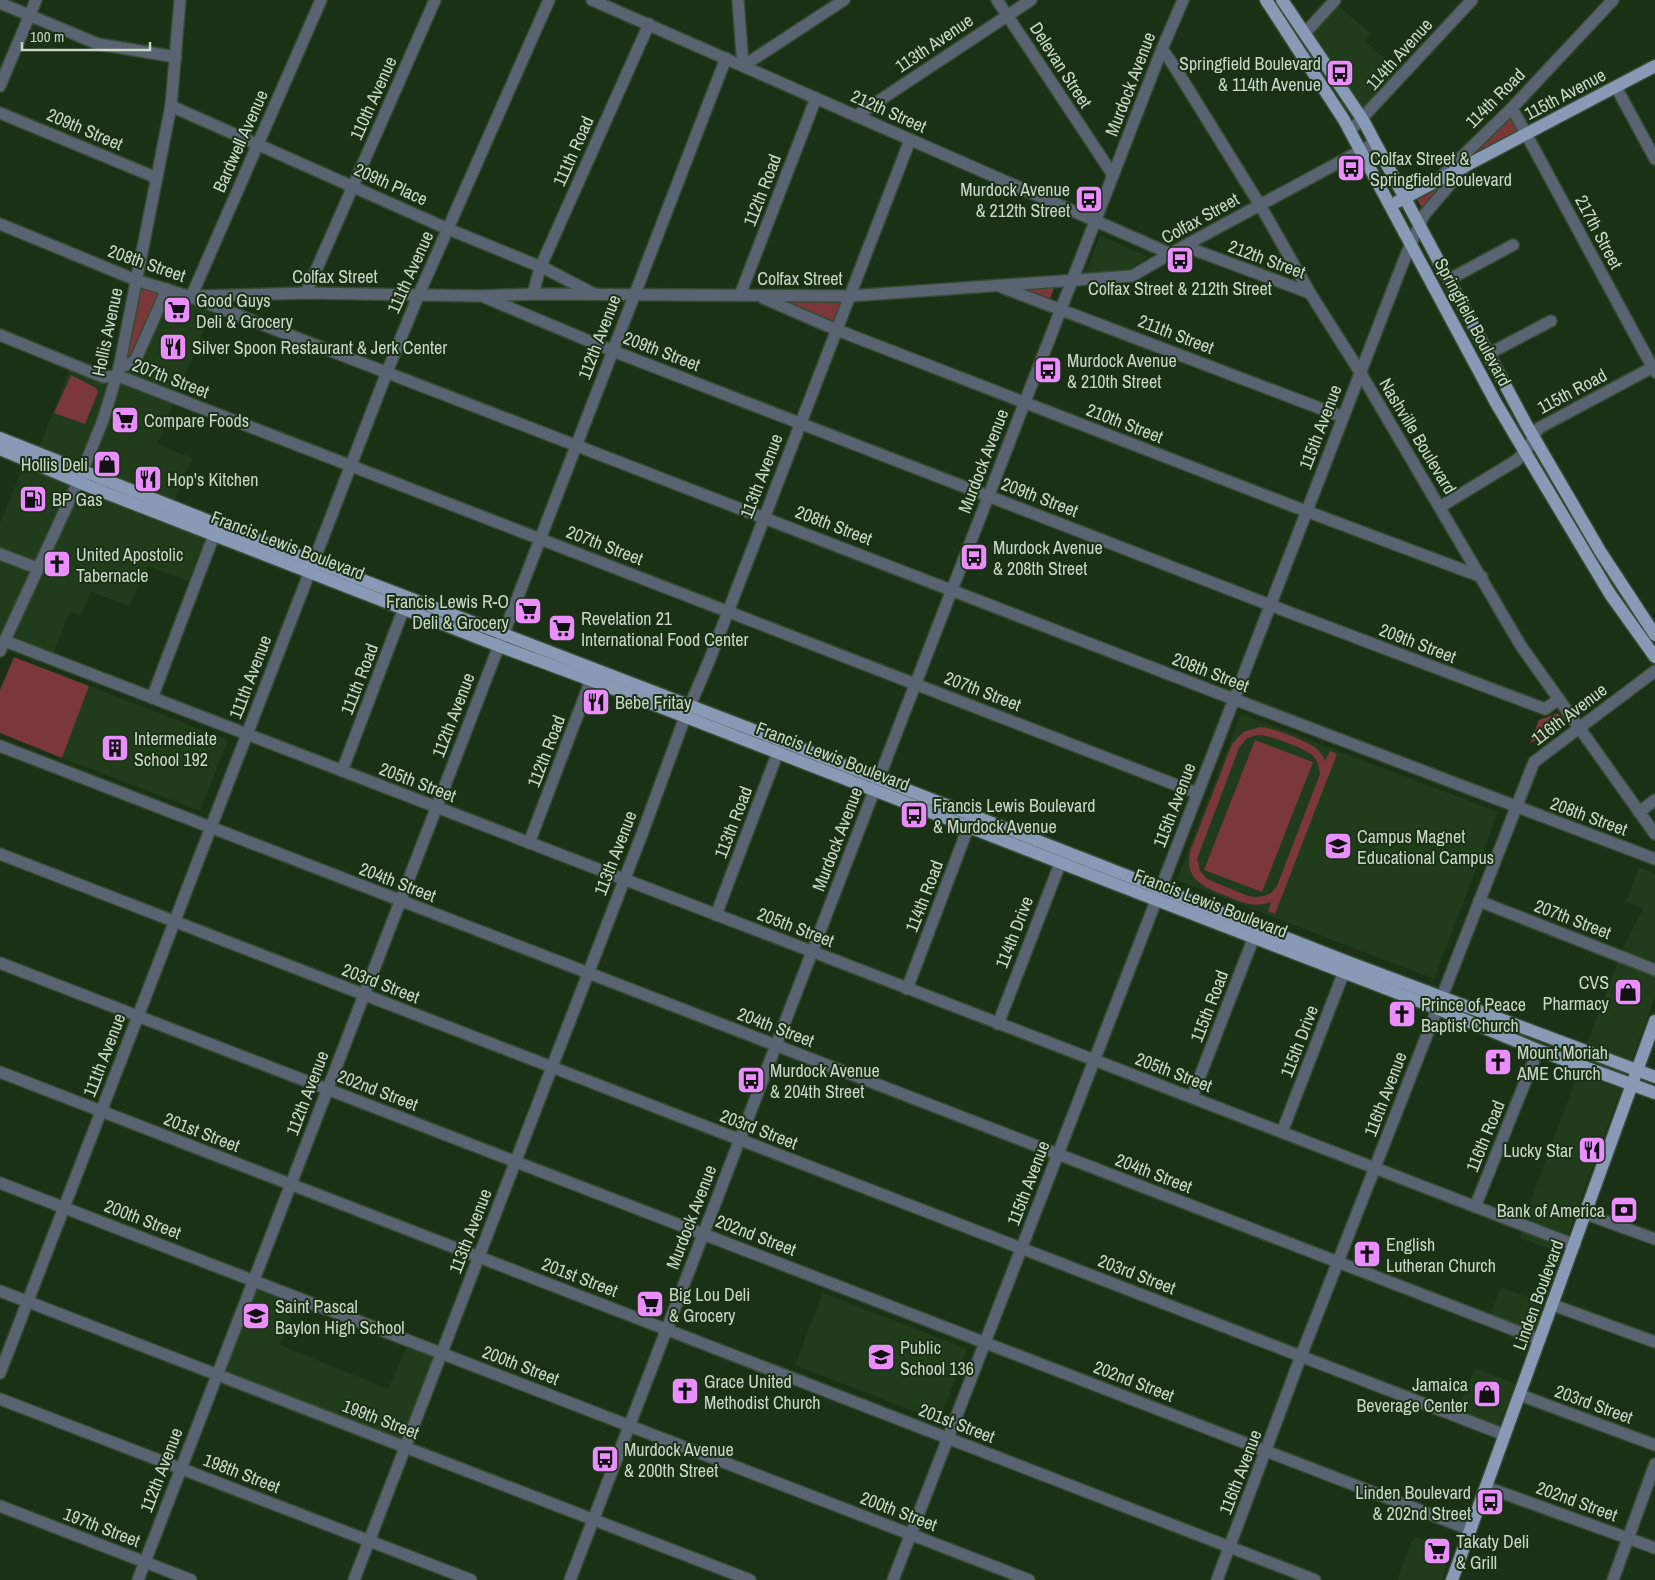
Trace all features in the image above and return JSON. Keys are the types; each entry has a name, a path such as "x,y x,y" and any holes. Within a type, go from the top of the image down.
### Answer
{"main road":[{"name":"Springfield Boulevard","path":"1266,0 1339,110 1524,452 1610,594 1655,657"},
{"name":"Springfield Boulevard","path":"1282,0 1363,120 1534,437 1600,551 1655,634"},
{"name":"115th Avenue","path":"1434,183 1655,66"},
{"name":"114th Road","path":"1390,206 1434,183"},
{"name":"Francis Lewis Boulevard","path":"0,438 80,476 214,535 311,567"},
{"name":"Francis Lewis Boulevard","path":"0,449 80,476 501,641 780,747 1439,1003 1655,1077"},
{"name":"Francis Lewis Boulevard","path":"1439,1003 1538,1050 1655,1093"},
{"name":"Linden Boulevard","path":"1455,1579 1486,1487 1655,1021"}],"street":[{"path":"0,86 36,0"},
{"name":"Hollis Avenue","path":"2,646 104,420 118,372 171,106 180,0"},
{"name":"Bardwell Avenue","path":"191,297 321,0"},
{"name":"110th Avenue","path":"306,293 435,0"},
{"name":"111th Avenue","path":"0,1373 418,294 549,0"},
{"name":"212th Street","path":"592,0 1171,254"},
{"path":"738,0 743,66 844,0"},
{"name":"Delevan Street","path":"997,0 1113,175"},
{"name":"113th Avenue","path":"856,116 1031,0"},
{"name":"Murdock Avenue","path":"570,1580 1024,402 1062,309 1162,49 1183,0"},
{"path":"1305,33 1334,0"},
{"name":"114th Avenue","path":"1350,132 1472,0"},
{"name":"114th Road","path":"1434,183 1512,108 1612,0"},
{"path":"0,3 98,44 176,58"},
{"name":"111th Road","path":"533,294 540,268 648,24"},
{"name":"Nashville Boulevard","path":"1162,49 1360,372 1521,646 1655,834"},
{"name":"112th Avenue","path":"138,1580 726,58"},
{"path":"1616,87 1655,159"},
{"name":"112th Road","path":"740,295 816,98"},
{"name":"209th Place","path":"171,106 448,229 548,270 597,295"},
{"name":"217th Street","path":"1512,108 1654,368"},
{"name":"209th Street","path":"0,113 157,178"},
{"name":"113th Avenue","path":"354,1580 910,140"},
{"name":"Colfax Street","path":"191,297 306,293 480,296 533,294 850,296 1132,276 1375,143"},
{"name":"115th Avenue","path":"893,1580 1411,244 1424,215 1465,167"},
{"name":"208th Street","path":"0,224 136,280 191,297 1515,807 1655,859"},
{"path":"1448,280 1513,245"},
{"name":"212th Street","path":"1184,246 1310,293"},
{"name":"211th Street","path":"996,285 1343,417"},
{"path":"118,372 135,361 167,289"},
{"name":"210th Street","path":"759,295 837,330 1482,577"},
{"name":"209th Street","path":"480,296 613,351 800,424 1545,710 1559,699"},
{"path":"1488,354 1551,321"},
{"name":"207th Street","path":"0,334 103,377 118,372 350,466 1197,793"},
{"name":"115th Road","path":"1440,507 1517,460 1539,428 1654,368"},
{"path":"152,698 214,535"},
{"path":"0,554 37,568"},
{"name":"111th Road","path":"342,771 406,603"},
{"name":"205th Street","path":"2,646 152,698 247,734 1574,1245"},
{"name":"116th Avenue","path":"1217,1580 1301,1356 1376,1169 1534,762 1655,671"},
{"name":"112th Road","path":"529,843 593,675"},
{"name":"204th Street","path":"0,746 1540,1340"},
{"name":"113th Road","path":"716,915 780,747"},
{"path":"1639,812 1655,800"},
{"name":"114th Road","path":"907,989 971,821"},
{"name":"203rd Street","path":"0,854 1505,1435"},
{"name":"114th Drive","path":"998,1024 1062,858"},
{"name":"207th Street","path":"1479,901 1655,970"},
{"name":"115th Road","path":"1192,1097 1256,932"},
{"name":"202nd Street","path":"0,963 1471,1530"},
{"name":"115th Drive","path":"1282,1132 1346,967"},
{"name":"116th Road","path":"1475,1207 1538,1050"},
{"name":"201st Street","path":"0,1072 1314,1580"},
{"name":"200th Street","path":"0,1183 1029,1580"},
{"path":"1586,1214 1655,1238"},
{"name":"199th Street","path":"0,1290 750,1580"},
{"path":"1553,1305 1655,1342"},
{"name":"203rd Street","path":"1520,1396 1655,1445"},
{"name":"198th Street","path":"0,1399 471,1580"},
{"path":"1613,1580 1655,1464"},
{"name":"202nd Street","path":"1486,1487 1655,1548"},
{"name":"197th Street","path":"0,1506 191,1580"}],"shaded area":[{"path":"1335,2 1371,34 1365,41 1402,74 1364,116 1307,34"},
{"path":"1513,113 1523,132 1454,168"},
{"path":"1448,181 1424,211 1416,198"},
{"path":"1100,235 1148,257 1128,270 1086,272"},
{"path":"1055,285 1049,302 1018,289"},
{"path":"137,288 161,293 132,357 125,363"},
{"path":"172,294 213,308 157,444 192,458 165,523 205,538 188,581 148,566 130,606 91,592 81,616 70,612 52,655 0,635 0,523 32,446 39,448 71,366 109,382 138,364"},
{"path":"848,298 836,327 776,300"},
{"path":"71,375 96,388 98,392 85,424 54,413"},
{"path":"14,657 89,686 62,758 0,733 0,690"},
{"name":"Intermediate School 192","path":"89,686 228,740 200,811 62,758"},
{"path":"1558,713 1566,722 1530,743 1539,720"},
{"name":"Campus Magnet Educational Campus","path":"1241,714 1498,812 1434,979 1177,880"},
{"path":"1260,727 1280,732 1316,748 1325,761 1330,751 1337,754 1275,914 1268,911 1271,902 1260,905 1244,903 1204,886 1193,875 1190,868 1191,849 1232,744 1243,732","holes":["1258,735 1287,742 1309,753 1316,760 1320,774 1277,886 1271,893 1255,897 1248,896 1207,879 1200,871 1197,859 1239,748 1247,738"]},
{"path":"1255,740 1313,762 1262,892 1204,870"},
{"path":"1639,867 1655,874 1655,997 1561,1253 1520,1238 1527,1211 1577,1076 1585,1048 1625,944 1643,909 1626,902"},
{"path":"256,1287 296,1302 280,1345 388,1389 407,1346 434,1355 401,1439 224,1372"},
{"path":"1501,1287 1543,1303 1531,1343 1486,1326"},
{"name":"Public School 136","path":"823,1293 967,1349 939,1421 795,1365"},
{"path":"1475,1368 1516,1384 1494,1435 1454,1420"},
{"path":"1414,1536 1452,1551 1442,1580 1397,1580"}],"place":[{"name":"Springfield Boulevard & 114th Avenue","path":"1340,73"},
{"name":"Colfax Street & Springfield Boulevard","path":"1351,168"},
{"name":"Murdock Avenue & 212th Street","path":"1089,199"},
{"name":"Colfax Street & 212th Street","path":"1180,260"},
{"name":"Good Guys Deli & Grocery","path":"177,310"},
{"name":"Silver Spoon Restaurant & Jerk Center","path":"173,347"},
{"name":"Murdock Avenue & 210th Street","path":"1048,370"},
{"name":"Compare Foods","path":"125,420"},
{"name":"Hollis Deli","path":"107,464"},
{"name":"Hop's Kitchen","path":"148,479"},
{"name":"BP Gas","path":"33,499"},
{"name":"Murdock Avenue & 208th Street","path":"974,557"},
{"name":"United Apostolic Tabernacle","path":"57,564"},
{"name":"Francis Lewis R-O Deli & Grocery","path":"528,611"},
{"name":"Revelation 21 International Food Center","path":"562,628"},
{"name":"Bebe Fritay","path":"596,702"},
{"name":"Intermediate School 192","path":"115,748"},
{"name":"Francis Lewis Boulevard & Murdock Avenue","path":"914,815"},
{"name":"Campus Magnet Educational Campus","path":"1338,846"},
{"name":"CVS Pharmacy","path":"1628,992"},
{"name":"Prince of Peace Baptist Church","path":"1402,1014"},
{"name":"Mount Moriah AME Church","path":"1498,1062"},
{"name":"Murdock Avenue & 204th Street","path":"751,1080"},
{"name":"Lucky Star","path":"1592,1150"},
{"name":"Bank of America","path":"1624,1210"},
{"name":"English Lutheran Church","path":"1367,1254"},
{"name":"Big Lou Deli & Grocery","path":"650,1304"},
{"name":"Saint Pascal Baylon High School","path":"256,1316"},
{"name":"Public School 136","path":"881,1357"},
{"name":"Grace United Methodist Church","path":"685,1391"},
{"name":"Jamaica Beverage Center","path":"1487,1394"},
{"name":"Murdock Avenue & 200th Street","path":"605,1459"},
{"name":"Linden Boulevard & 202nd Street","path":"1490,1502"},
{"name":"Takaty Deli & Grill","path":"1437,1551"}]}
